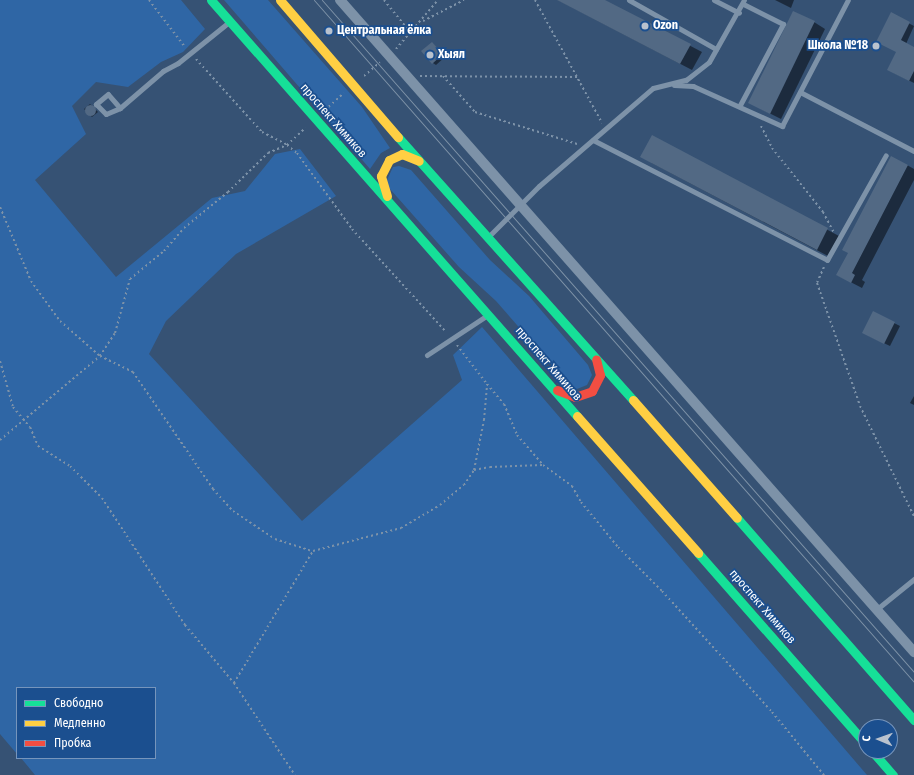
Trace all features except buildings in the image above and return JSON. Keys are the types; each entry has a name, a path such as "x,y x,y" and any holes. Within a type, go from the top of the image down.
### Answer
{"main road":[{"name":"проспект Химиков","path":"211,0 858,735"},
{"path":"280,0 486,238 596,358 914,720"},
{"path":"390,203 381,181 386,163 402,154 421,162"},
{"path":"553,388 570,396 588,394 600,380 600,370 596,358"},
{"path":"879,759 893,775"}],"street":[{"path":"340,0 914,652"}],"lane":[{"path":"629,0 716,49"},
{"path":"714,0 738,13"},
{"path":"668,85 693,86 782,126 848,0"},
{"path":"486,238 520,205 653,88 686,80 709,62 744,2 783,24 740,106"},
{"path":"120,108 108,94 96,104 106,114 120,108 162,71 190,53 230,22"},
{"path":"800,92 914,151"},
{"path":"593,140 827,260 886,155"},
{"path":"427,355 488,314"},
{"path":"876,609 914,579"}],"path":[{"path":"149,0 190,53 262,132 287,145 297,153 352,229 447,333"},
{"path":"384,0 411,33"},
{"path":"389,55 422,21 438,0"},
{"path":"422,21 464,0"},
{"path":"535,0 579,77 605,130"},
{"path":"408,76 579,77"},
{"path":"443,76 475,112 586,146"},
{"path":"755,113 772,148 824,212 838,241"},
{"path":"0,440 100,356 115,333 130,279 164,251 184,228 228,192 268,153 287,145 316,119"},
{"path":"0,207 30,281 60,322 100,356 133,372 213,488 233,511 275,539 313,551 401,528 440,505 464,485 474,470 484,420 487,384"},
{"path":"827,260 817,283 860,406 914,516"},
{"path":"452,338 504,404 517,435 543,465 572,486 581,502 618,547 678,608 824,775"},
{"path":"0,361 13,407 25,420 42,450 70,466 98,494 185,625 234,683 295,775"},
{"path":"474,470 490,467 543,465"},
{"path":"234,683 313,551"}],"shaded area":[{"path":"0,0 181,0 205,29 183,52 161,62 128,87 96,82 72,106 86,134 35,180 116,277 212,198 245,191 275,154 300,149 336,196 236,254 166,321 149,354 302,521 462,380 453,355 482,327 867,775 35,775 22,759 156,759 156,687 16,687 16,753 0,734"},
{"path":"224,0 268,0 362,107 390,148 381,153 370,169"},
{"path":"399,166 411,170 490,260 529,296 588,365 592,375 587,385 577,389 570,386 496,301 459,267 390,189 386,182 393,167"}],"tram line":[{"path":"314,0 914,682"},
{"path":"322,0 914,672"}],"traffic: fast":[{"path":"211,0 577,416"},
{"path":"398,137 633,400"},
{"path":"737,518 914,720"},
{"path":"698,553 858,735"},
{"path":"879,759 893,775"}],"traffic: slow":[{"path":"280,0 398,137"},
{"path":"387,196 381,176 389,160 402,154 419,161"},
{"path":"633,400 737,518"},
{"path":"577,416 698,553"}],"traffic: jam":[{"path":"557,390 575,397 592,391 600,375 596,359"}],"place":[{"name":"Ozon","path":"645,26"},
{"name":"Центральная ёлка","path":"329,31"},
{"name":"Школа №18","path":"876,46"},
{"name":"Хыял","path":"430,55"}]}
